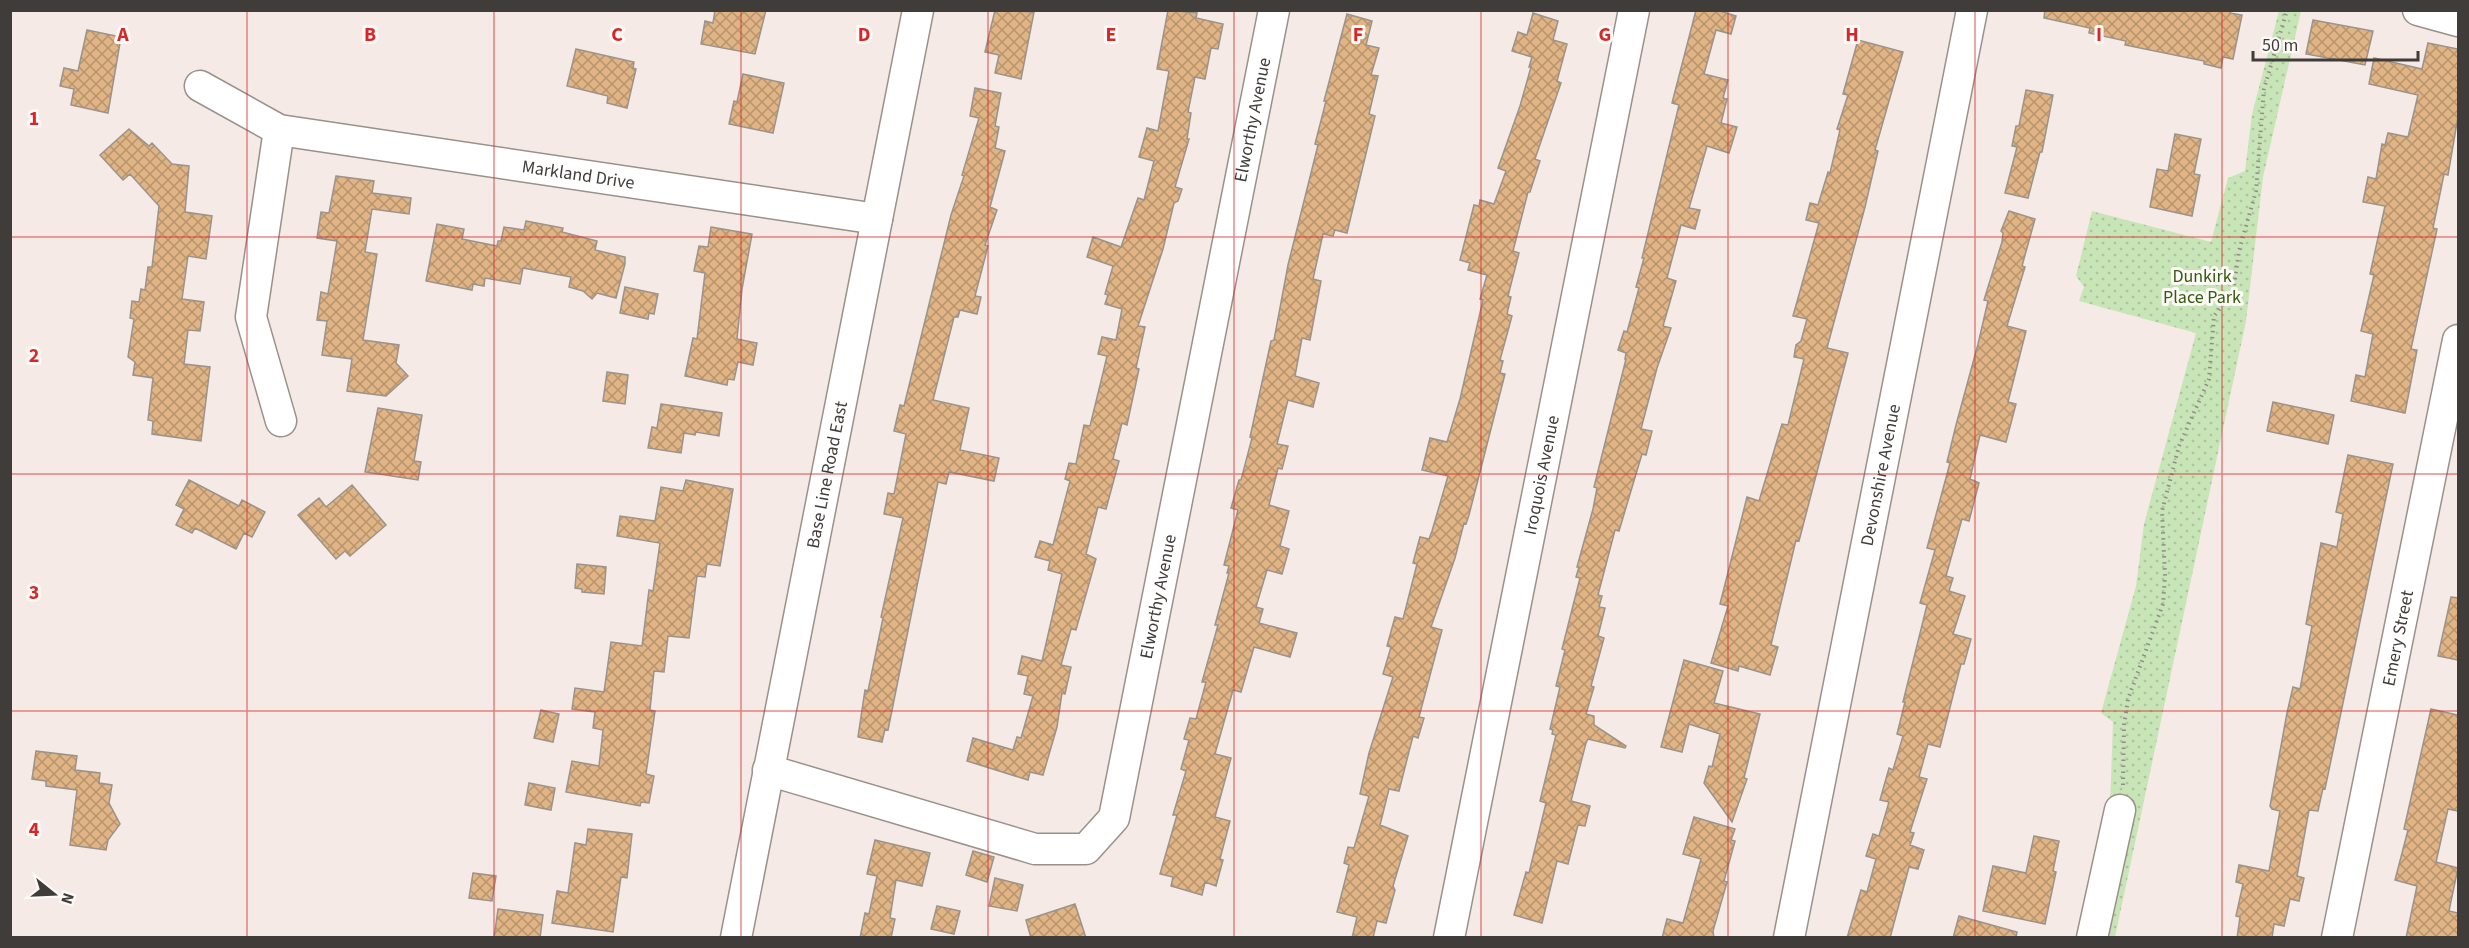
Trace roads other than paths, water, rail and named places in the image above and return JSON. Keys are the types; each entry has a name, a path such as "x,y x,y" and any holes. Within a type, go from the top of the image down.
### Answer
{"street":[{"name":"Base Line Road East","path":"736,938 918,10"},
{"name":"Elworthy Avenue","path":"768,770 1035,849 1086,849 1114,818 1274,10"},
{"name":"Iroquois Avenue","path":"1449,938 1634,10"},
{"name":"Devonshire Avenue","path":"1789,938 1972,10"},
{"path":"2418,10 2458,21"},
{"name":"Markland Drive","path":"200,86 279,130 877,219"},
{"path":"279,130 251,317 281,421"},
{"name":"Emery Street","path":"2337,938 2458,340"},
{"path":"2092,938 2120,810"}],"park label":[{"name":"Dunkirk Place Park","path":"2202,286"}]}
